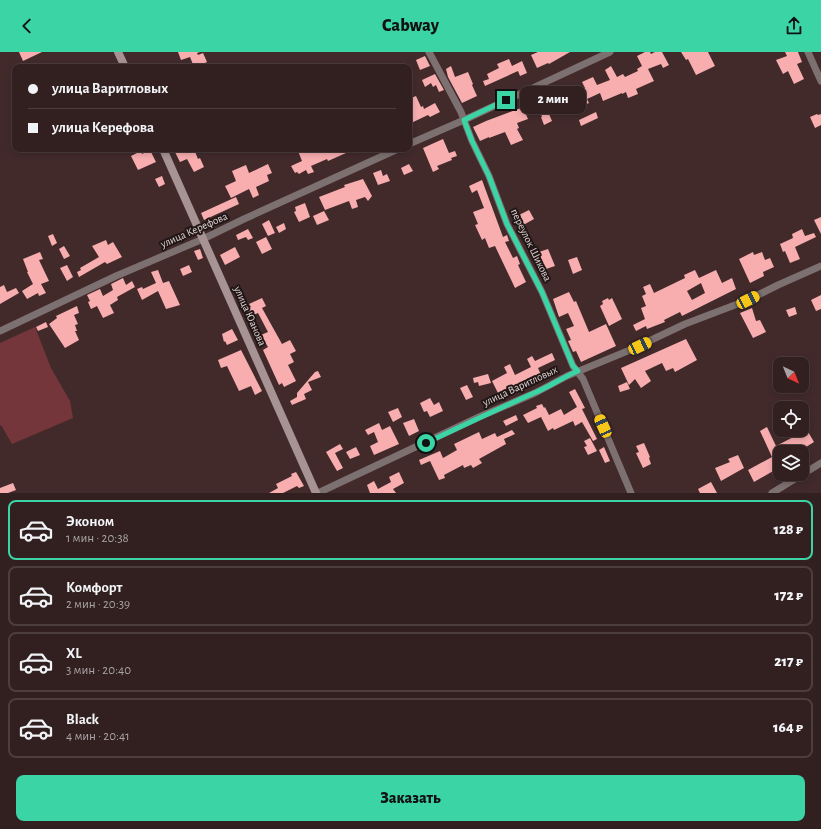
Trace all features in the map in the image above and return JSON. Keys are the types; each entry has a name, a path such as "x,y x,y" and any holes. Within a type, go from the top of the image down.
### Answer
{"street":[{"path":"118,52 124,64"},
{"name":"переулок Шикова","path":"429,52 450,89 489,176 507,224 542,292 573,366 583,379 631,493"},
{"path":"412,143 610,52"},
{"path":"808,52 821,81"},
{"name":"улица Юанова","path":"164,152 317,493"},
{"name":"улица Керефова","path":"0,331 116,276 203,239 391,152"},
{"name":"улица Варитловых","path":"317,493 479,417 536,393 560,379 630,350 685,324 748,300 821,266"},
{"path":"772,493 821,463"}],"shaded area":[{"path":"35,327 51,368 70,401 73,418 12,444 1,425 0,426 0,343"}],"building":[{"path":"19,52 42,52 23,61"},
{"path":"178,52 200,52 197,53 198,55 203,53 207,62 206,64 193,64 190,57 181,60"},
{"path":"538,52 570,52 549,64 548,63 537,68 531,55"},
{"path":"645,52 650,52 651,54 655,52 662,52 669,65 663,68 661,64 648,69 654,81 636,89 638,94 628,98 626,92 603,101 600,93 587,99 589,103 562,114 559,108 549,114 552,121 544,125 541,117 541,114 545,112 542,107 544,106 543,103 550,100 552,104 585,88 582,82 593,77 597,85 610,80 605,70 611,66 617,77 623,74 625,77 638,71 637,69 642,66 637,56"},
{"path":"681,52 708,52 715,66 696,75 688,59 686,60"},
{"path":"785,52 798,52 802,62 797,64 804,79 794,84 788,71 783,74 776,60 787,56"},
{"path":"425,56 430,66 420,70 416,60"},
{"path":"509,59 512,66 522,61 527,73 520,76 518,71 485,86 483,81 489,79 487,74 499,68 497,64"},
{"path":"451,66 455,77 468,72 477,96 462,103 448,77 446,69"},
{"path":"435,74 444,90 439,92 436,85 433,87 431,83 425,87 422,80"},
{"path":"416,96 421,107 423,106 424,109 435,103 440,112 430,117 428,115 412,123 412,98"},
{"path":"521,108 523,113 525,112 528,119 517,123 519,128 517,129 523,140 511,145 505,132 480,141 473,127"},
{"path":"596,112 598,118 581,126 579,120"},
{"path":"821,114 821,125 815,128 810,117"},
{"path":"443,139 449,153 455,151 457,156 451,158 452,160 437,166 439,169 433,172 423,148"},
{"path":"139,152 141,152 142,154 151,152 156,162 138,170 131,156"},
{"path":"175,152 195,152 204,167 194,172 187,159 180,162"},
{"path":"298,152 348,152 328,161 327,159 311,166 314,172 308,174 306,170 299,174 297,172 295,173 291,166 302,161"},
{"path":"268,164 272,173 267,175 269,181 256,187 259,195 253,198 249,189 231,198 225,186 236,181 232,171 246,165 249,173"},
{"path":"409,164 413,171 404,175 401,168"},
{"path":"381,170 383,176 387,174 390,181 378,185 373,173"},
{"path":"162,176 165,184 159,187 155,179"},
{"path":"363,179 372,196 368,201 365,197 356,200 358,207 352,209 349,201 325,210 319,197 345,187 344,185"},
{"path":"482,180 503,237 507,235 509,241 505,242 513,258 517,256 520,264 518,265 526,282 515,288 495,246 489,248 485,238 482,240 475,225 478,224 473,212 484,208 477,190 472,193 469,186"},
{"path":"236,197 239,204 204,220 201,213"},
{"path":"305,203 310,217 299,222 294,212 296,211 295,207"},
{"path":"529,210 534,219 518,228 513,218"},
{"path":"324,211 329,220 317,225 313,216"},
{"path":"821,217 821,234 814,220"},
{"path":"269,220 275,233 268,236 262,224"},
{"path":"284,223 286,229 279,233 276,227"},
{"path":"248,229 253,238 248,240 246,237 238,240 236,235"},
{"path":"802,229 805,236 814,233 816,237 795,247 800,259 790,263 780,244 793,238 792,234"},
{"path":"53,234 57,243 52,246 48,236"},
{"path":"266,237 272,249 262,254 256,242"},
{"path":"106,240 108,245 113,242 122,257 107,264 105,262 79,277 77,272 81,270 80,268 99,257 92,246"},
{"path":"64,246 70,256 64,259 59,249"},
{"path":"235,247 240,257 225,265 220,255"},
{"path":"200,249 203,258 198,260 194,251"},
{"path":"548,249 555,266 543,270 542,267 540,268 538,262 542,261 539,252"},
{"path":"40,252 43,259 39,260 49,281 41,284 46,293 39,296 38,293 27,299 22,291 33,284 23,259"},
{"path":"753,252 754,255 762,252 765,260 770,258 774,267 763,272 764,276 750,283 739,259"},
{"path":"577,257 582,270 573,274 568,260"},
{"path":"67,265 73,277 67,281 60,268"},
{"path":"189,265 192,272 183,276 180,269"},
{"path":"158,270 163,283 169,281 180,305 166,309 158,291 142,300 137,289 142,287 143,289 156,283 151,272"},
{"path":"695,270 699,278 716,270 722,283 732,278 736,289 682,316 680,312 664,320 665,322 647,329 646,326 636,331 633,325 645,319 641,308 646,306 642,296 646,294 643,287 650,284 654,293 685,278 684,275","holes":["701,283 705,293 692,300 687,291"]},
{"path":"123,278 126,285 132,281 135,287 117,297 118,300 110,305 114,313 103,318 97,306 91,309 88,302 90,301 87,295 100,289 103,296 113,290 111,284"},
{"path":"4,285 7,292 16,288 19,293 0,304 0,287"},
{"path":"569,292 574,302 576,301 589,332 606,324 616,346 581,362 576,351 573,352 568,341 571,340 566,329 574,326 568,313 559,317 553,299"},
{"path":"821,295 821,309 816,311 811,300"},
{"path":"262,298 266,306 262,308 282,344 290,340 296,351 290,354 294,362 288,365 296,381 284,387 282,383 279,385 263,350 268,347 261,335 268,332 258,313 249,317 245,310 251,307 249,304"},
{"path":"608,298 609,300 612,298 622,319 609,326 600,306 603,304 602,301"},
{"path":"77,306 79,313 74,315 78,324 75,325 77,331 75,331 79,340 65,348 49,324 57,318 56,316"},
{"path":"795,307 797,314 789,317 786,310"},
{"path":"752,308 756,321 760,320 766,332 753,338 740,313"},
{"path":"46,322 48,327 38,331 36,327"},
{"path":"232,329 238,340 227,345 225,341 224,342 222,334"},
{"path":"686,339 697,360 675,372 673,368 666,371 662,363 645,371 651,381 641,388 635,379 629,385 621,368"},
{"path":"241,350 262,391 255,395 251,386 239,391 227,366 221,368 218,360"},
{"path":"552,353 555,360 538,368 542,377 537,379 535,375 519,383 521,387 515,390 513,385 498,393 492,381 507,373 504,367 510,364 515,375 531,367 527,359 532,356 535,361"},
{"path":"318,371 321,377 308,382 312,390 304,394 306,399 292,405 290,401 297,397 297,393 315,372"},
{"path":"488,374 491,383 479,386 478,382 474,383 473,378"},
{"path":"627,382 630,389 620,392 618,386"},
{"path":"467,385 473,397 466,400 460,388"},
{"path":"575,389 585,408 582,409 597,439 593,441 582,422 575,426 573,421 554,430 553,428 548,431 541,417 528,423 523,415 537,408 536,406 542,404 549,415 561,409 564,415 577,407 569,392"},
{"path":"430,398 434,405 439,402 443,411 430,417 427,411 424,412 420,403"},
{"path":"398,408 402,417 393,422 388,412"},
{"path":"516,415 518,420 506,426 503,421"},
{"path":"414,419 419,431 409,436 403,423"},
{"path":"379,423 382,430 390,426 399,444 374,455 370,446 378,442 374,432 368,435 365,430"},
{"path":"767,427 776,445 773,445 773,471 754,482 748,470 772,457 760,431"},
{"path":"512,430 515,434 504,439 506,444 479,459 482,463 473,468 471,465 464,468 463,465 444,475 445,478 439,480 430,461 421,465 419,460 440,451 443,458 457,450 454,444 479,432 482,439 495,433 497,437"},
{"path":"809,433 814,442 809,445 778,445 793,437 809,437"},
{"path":"590,438 597,451 588,455 584,447 587,446 584,441"},
{"path":"644,443 650,457 651,464 643,468 636,453 639,452 636,446"},
{"path":"340,444 343,449 335,453 343,468 337,471 326,452"},
{"path":"356,447 360,455 350,459 346,452"},
{"path":"604,447 610,461 605,463 599,450"},
{"path":"738,455 744,468 721,481 715,468 730,462 728,459"},
{"path":"296,472 304,486 299,488 297,486 283,493 269,493 278,488 276,484 292,476 291,474"},
{"path":"399,472 404,483 393,489 396,493 370,493 367,485 374,481 378,489 391,482 389,477"},
{"path":"711,482 717,493 700,493 698,489"},
{"path":"13,483 16,490 8,493 0,493 0,488"}],"route":[{"path":"426,443 479,417 536,393 560,379 578,371 573,366 542,292 503,216 489,176 472,141 464,120 506,100"}]}
